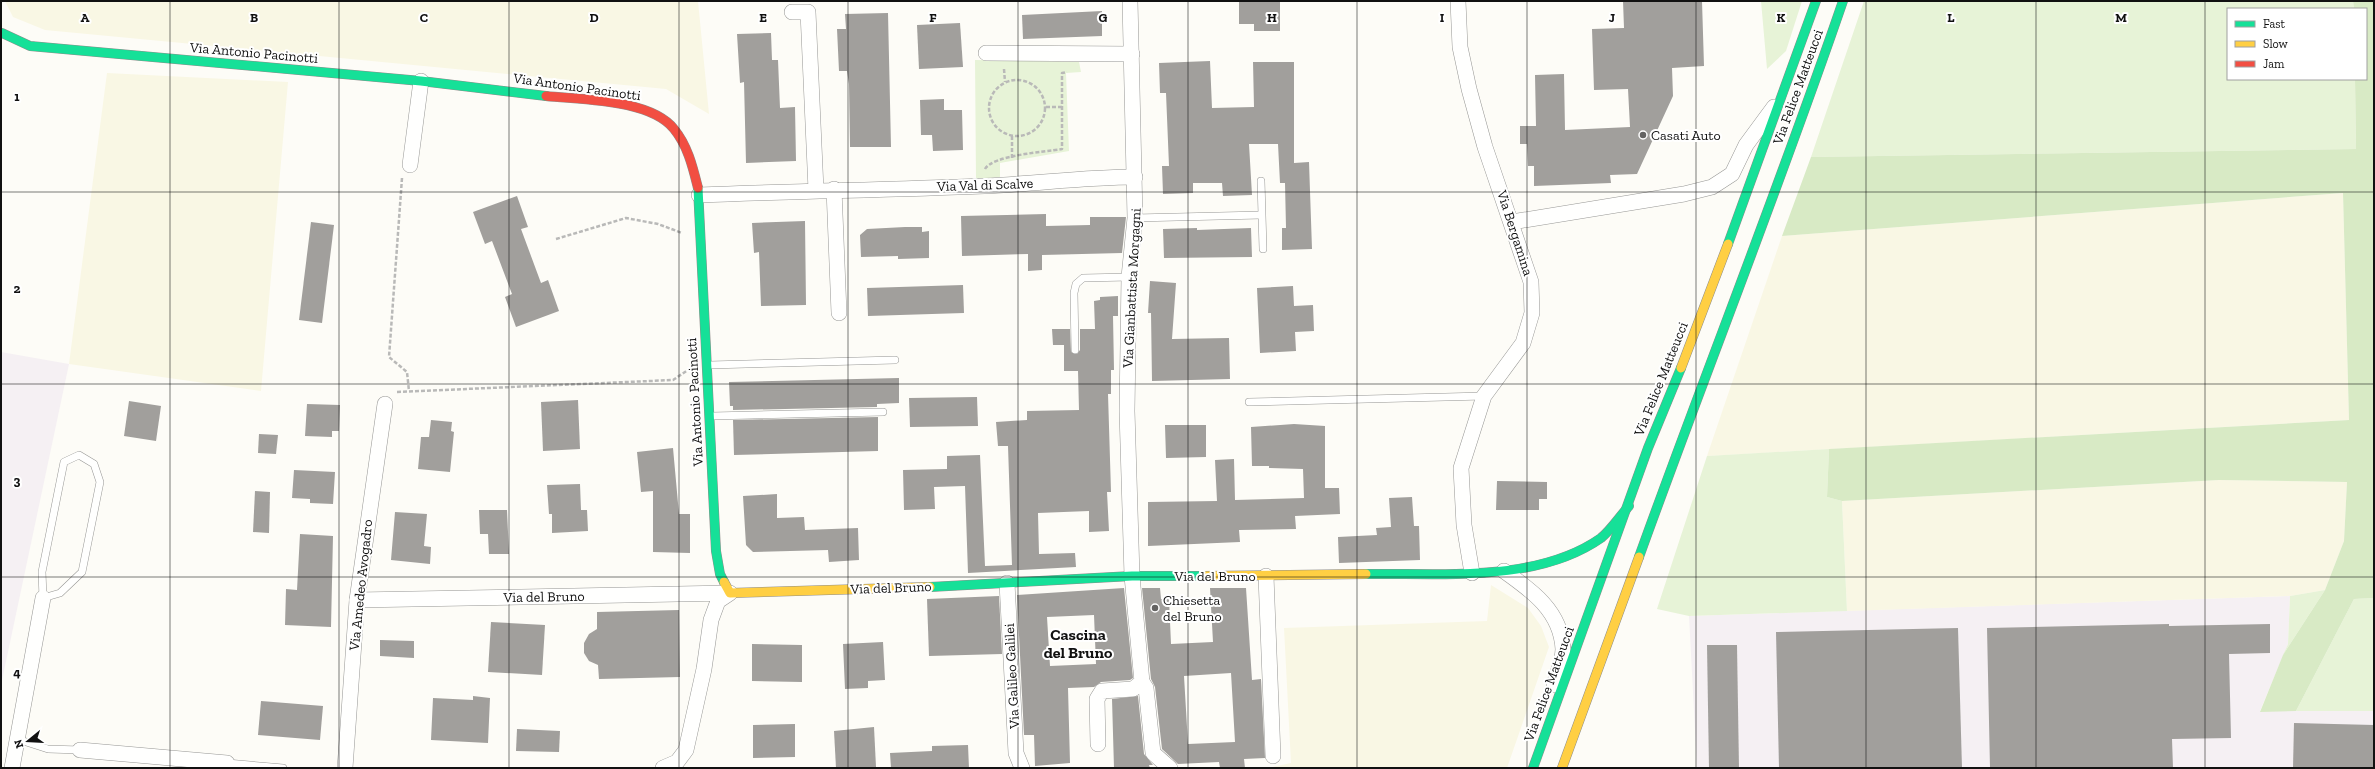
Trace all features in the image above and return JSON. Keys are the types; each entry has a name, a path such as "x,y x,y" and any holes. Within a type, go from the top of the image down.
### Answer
{"street":[{"name":"Via Gianbattista Morgagni","path":"1130,1 1136,218 1129,277 1127,410 1132,576 1142,682 1146,688 1152,753 1170,768"},
{"name":"Via Bergamina","path":"1458,1 1460,46 1469,89 1486,147 1531,282 1532,313 1523,343 1484,396 1461,468 1464,525 1472,573"},
{"name":"Via Felice Matteucci","path":"1533,768 1629,506 1648,448 1687,353 1816,1"},
{"name":"Via Felice Matteucci","path":"1562,768 1712,356 1806,109 1842,1"},
{"path":"792,12 808,12 816,190"},
{"name":"Via Antonio Pacinotti","path":"1,32 30,46 421,81 629,106 654,113 670,124 684,142 692,165 699,195 716,551 720,574 730,593"},
{"path":"986,53 1132,54"},
{"path":"410,164 421,81"},
{"path":"1512,222 1677,195 1712,187 1732,174 1746,145 1782,97"},
{"name":"Via Val di Scalve","path":"699,195 834,189 983,186 1051,182 1074,178 1135,177"},
{"path":"834,189 839,313"},
{"name":"Via Amedeo Avogadro","path":"345,768 357,600 385,404"},
{"name":"Via del Bruno","path":"357,600 730,593 1007,583 1132,576 1266,576 1472,573 1504,571 1550,563 1572,555 1602,537 1629,506"},
{"path":"1504,571 1532,591 1546,604 1556,624 1563,649 1543,741"},
{"path":"1266,576 1273,756"},
{"name":"Via Galileo Galilei","path":"1007,583 1016,753 1022,768"},
{"path":"663,768 680,765 686,750 704,669 711,620 718,601 730,593"},
{"path":"12,768 43,598"},
{"path":"1098,744 1097,699 1102,691 1133,689 1142,682"},
{"path":"80,750 227,763"}],"lane":[{"path":"1261,181 1263,249"},
{"path":"1136,218 1262,215"},
{"path":"1075,350 1074,293 1076,284 1083,278 1129,277"},
{"path":"707,365 895,360"},
{"path":"1248,402 1484,396"},
{"path":"710,416 884,412"},
{"path":"79,455 94,464 100,482 82,572 60,593 43,598 42,572 64,462 79,455"},
{"path":"17,739 48,749 80,750"},
{"path":"227,763 283,768"}],"path":[{"path":"983,186 984,172 988,164 1062,149 1062,72 1069,71"},
{"path":"1013,79 1029,82 1042,92 1046,107 1043,120 1038,128 1021,136 1012,136 1003,132 991,119 990,102 998,87 1013,79"},
{"path":"1046,107 1062,107"},
{"path":"1012,136 1012,158"},
{"path":"409,391 407,372 389,357 402,176 410,164"},
{"path":"556,239 626,218 658,224 683,233 684,240"},
{"path":"385,404 383,393 673,380 692,366 707,365"}],"shaded area":[{"path":"5,1 698,1 709,114 666,89 45,30 13,17"},
{"path":"107,73 288,82 261,391 69,364"},
{"path":"2343,193 2349,420 1707,456 1782,236"},
{"path":"1,352 69,364 1,685"},
{"path":"2219,480 2347,482 2344,541 2325,590 2290,596 1847,611 1842,501"},
{"path":"1491,585 1528,608 1541,626 1549,647 1507,768 1267,768 1291,763 1284,628 1487,621"},
{"path":"2290,596 2288,644 2260,711 2374,711 2374,768 1697,768 1689,616"}],"green space":[{"path":"1761,1 1802,1 1786,51 1767,69"},
{"path":"1864,1 2353,1 2354,8 2227,8 2227,80 2355,80 2356,149 1811,157"},
{"path":"2353,1 2374,1 2374,598 2354,599 2296,711 2260,712 2283,655 2325,590 2344,541 2347,482 2219,480 1842,501 1827,497 1829,449 2349,420 2343,193 1782,236 1811,157 2356,149 2355,80 2367,80 2367,8 2354,8"},
{"path":"975,60 1079,62 1081,72 1066,73 1069,151 1000,163 1000,177 976,179"},
{"path":"1829,449 1827,497 1842,501 1847,611 1689,616 1657,609 1707,456"},
{"path":"2325,590 2283,655 2288,644 2290,596"},
{"path":"2374,598 2374,711 2296,711 2354,599"}],"building":[{"path":"1239,1 1280,1 1280,31 1254,31 1254,24 1239,24"},
{"path":"1623,1 1702,1 1704,66 1672,68 1673,96 1637,174 1610,175 1611,183 1534,186 1534,166 1528,166 1527,144 1520,144 1520,126 1536,126 1535,75 1564,74 1565,130 1630,127 1628,89 1594,90 1592,29 1624,28"},
{"path":"1102,11 1102,36 1023,39 1022,15"},
{"path":"888,13 891,147 850,147 849,84 847,71 839,71 837,29 846,29 845,14"},
{"path":"960,23 963,67 919,69 917,25"},
{"path":"771,33 772,60 778,60 780,108 795,107 796,161 746,163 744,82 740,83 737,34"},
{"path":"1210,61 1212,108 1254,107 1253,62 1294,62 1294,163 1309,162 1312,249 1282,250 1282,228 1286,228 1285,183 1280,183 1278,144 1249,144 1252,195 1223,196 1222,183 1193,183 1193,193 1163,194 1162,166 1169,166 1166,93 1160,93 1159,63"},
{"path":"944,99 944,110 962,110 963,150 933,151 932,135 921,135 920,100"},
{"path":"517,196 528,227 521,229 541,283 548,280 559,311 516,327 505,297 512,294 492,241 485,244 473,212"},
{"path":"1046,214 1046,226 1090,225 1090,217 1126,217 1122,253 1042,255 1042,270 1028,271 1028,254 962,256 961,216"},
{"path":"805,221 806,305 761,306 759,252 754,253 752,223"},
{"path":"311,222 334,225 322,323 299,320"},
{"path":"922,227 922,232 929,231 929,258 898,259 898,256 861,257 860,235 867,229"},
{"path":"1197,228 1197,230 1251,228 1252,257 1164,258 1163,229"},
{"path":"1150,281 1176,283 1172,339 1229,338 1230,379 1152,381 1151,313 1148,313"},
{"path":"963,285 964,313 868,316 867,288"},
{"path":"1293,286 1294,306 1313,305 1314,331 1295,332 1296,351 1260,353 1257,288"},
{"path":"1118,296 1118,316 1113,316 1114,370 1111,370 1111,394 1108,394 1111,492 1107,492 1109,531 1089,532 1089,511 1038,513 1039,554 1075,553 1076,567 968,573 965,486 934,487 935,509 904,510 903,470 947,469 947,456 980,455 985,566 1012,565 1008,446 998,446 996,422 1027,420 1027,411 1079,410 1078,371 1064,371 1064,345 1053,345 1052,329 1070,329 1071,352 1077,354 1080,350 1080,329 1095,329 1094,301 1100,300 1100,297"},
{"path":"899,378 899,403 877,404 877,407 733,410 733,406 730,406 729,382"},
{"path":"977,397 978,426 910,427 909,398"},
{"path":"578,400 580,449 543,451 541,402"},
{"path":"129,401 161,406 156,441 124,436"},
{"path":"307,404 340,405 339,431 332,431 332,437 305,436"},
{"path":"878,417 878,451 734,455 733,420"},
{"path":"431,420 452,422 451,431 454,432 450,472 418,469 421,437 429,437"},
{"path":"1294,424 1325,426 1325,488 1339,488 1340,514 1295,516 1296,529 1239,530 1240,542 1148,546 1148,502 1217,501 1215,460 1234,459 1235,500 1304,498 1303,469 1252,466 1251,427"},
{"path":"1165,425 1206,425 1206,457 1166,458"},
{"path":"259,434 278,435 276,454 258,453"},
{"path":"673,448 679,514 690,514 690,553 653,552 653,491 641,492 637,452"},
{"path":"294,470 335,472 333,504 310,503 310,499 292,498"},
{"path":"1497,481 1547,482 1547,499 1539,499 1539,510 1496,510"},
{"path":"580,484 581,510 587,510 588,531 552,533 552,514 549,514 547,485"},
{"path":"255,491 270,492 269,533 253,532"},
{"path":"777,494 777,518 804,517 805,530 858,528 859,560 829,562 828,550 753,552 746,545 743,496"},
{"path":"1412,497 1414,526 1419,526 1420,560 1339,563 1338,537 1377,535 1376,528 1391,527 1389,498"},
{"path":"479,510 507,510 509,554 489,554 488,534 480,534"},
{"path":"395,512 427,514 424,546 431,547 430,564 391,560"},
{"path":"300,534 333,536 331,627 285,625 286,589 297,590"},
{"path":"1124,588 1133,678 1130,680 1101,682 1094,687 1068,688 1070,763 1035,766 1034,735 1024,735 1017,595","holes":["1094,615 1096,664 1050,666 1047,617"]},
{"path":"1142,588 1160,588 1161,599 1169,599 1171,644 1213,642 1210,588 1246,588 1252,680 1261,679 1265,758 1244,759 1245,768 1220,768 1219,762 1178,764 1162,749 1155,687 1151,679","holes":["1231,673 1235,742 1188,744 1184,676"]},
{"path":"999,596 1002,654 929,656 927,599"},
{"path":"679,610 680,677 599,679 598,665 589,661 584,653 584,643 589,634 597,629 597,612"},
{"path":"491,622 545,625 542,675 488,672"},
{"path":"2169,624 2169,626 2270,624 2270,653 2229,654 2231,738 2172,739 2173,768 1990,768 1987,628"},
{"path":"1958,628 1962,768 1779,768 1776,632"},
{"path":"380,640 414,641 414,658 380,656"},
{"path":"883,642 885,680 868,681 868,688 845,689 843,644"},
{"path":"752,644 802,645 802,682 752,681"},
{"path":"1707,645 1737,645 1739,768 1709,768"},
{"path":"473,696 490,698 488,743 431,740 433,698 473,700"},
{"path":"1138,696 1144,754 1153,765 1149,765 1150,768 1114,768 1112,699"},
{"path":"261,701 323,706 320,740 258,735"},
{"path":"2294,723 2374,725 2374,768 2293,768"},
{"path":"795,724 795,757 753,758 753,725"},
{"path":"874,727 876,767 836,768 834,731"},
{"path":"517,729 560,731 559,752 516,751"},
{"path":"968,745 969,768 891,768 890,753 932,751 932,746"}],"traffic: fast":[{"path":"1728,244 1816,1"},
{"path":"1639,557 1794,141 1843,1"},
{"path":"2,33 30,46 421,81 546,96"},
{"path":"698,188 716,551 720,574 724,582"},
{"path":"1533,768 1648,448 1681,368"},
{"path":"1366,574 1456,574 1488,572 1518,569 1548,562 1576,552 1601,538 1629,506"},
{"path":"930,587 1132,576 1204,576"}],"traffic: slow":[{"path":"1681,368 1728,244"},
{"path":"1562,768 1639,557"},
{"path":"1204,576 1366,574"},
{"path":"724,582 730,593 930,587"}],"traffic: jam":[{"path":"546,96 596,100 632,106 663,119 674,129 683,143 689,157 698,188"}],"place":[{"name":"Casati Auto","path":"1643,135"},
{"name":"Chiesetta del Bruno","path":"1155,608"}],"district":[{"name":"Cascina del Bruno","path":"1078,643"}]}
